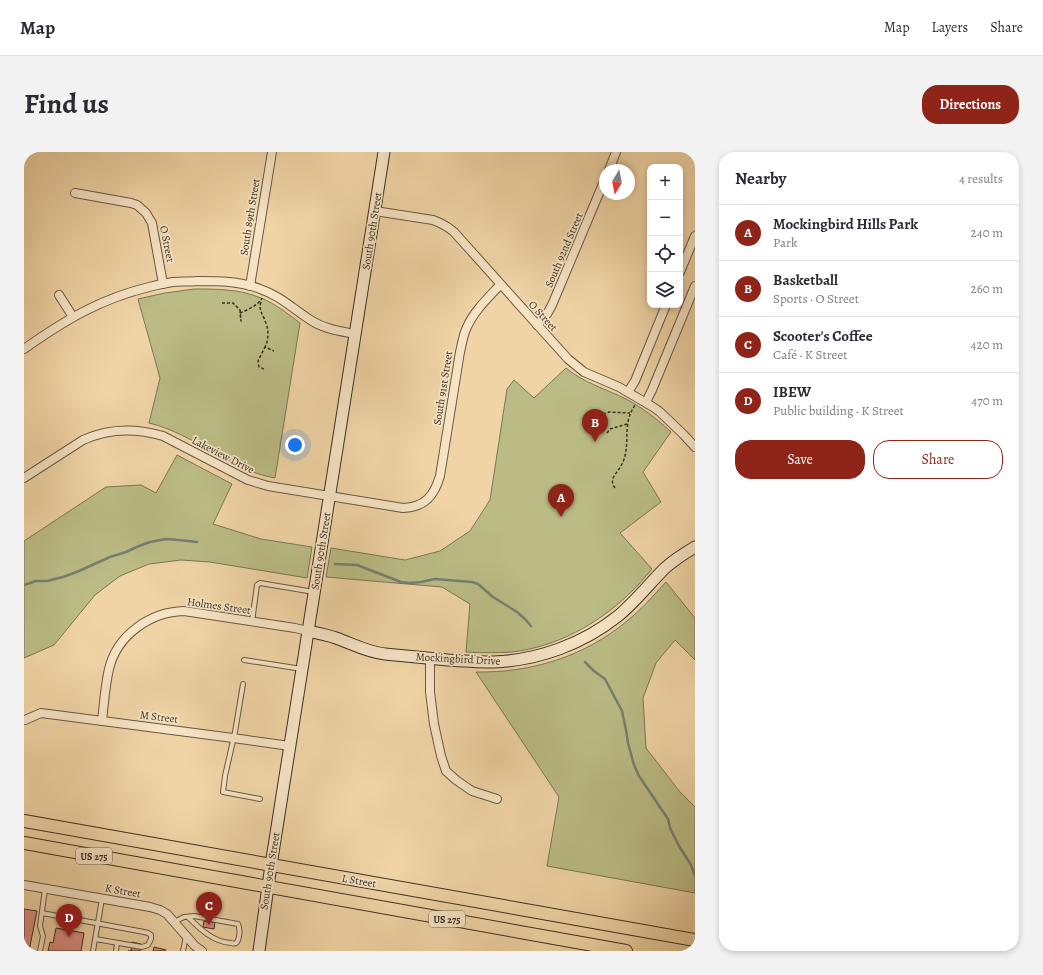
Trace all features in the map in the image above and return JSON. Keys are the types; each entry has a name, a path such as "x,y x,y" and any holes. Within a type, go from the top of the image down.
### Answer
{"main road":[{"name":"L Street","path":"24,821 695,940"},
{"name":"L Street","path":"24,844 626,951"}],"street":[{"name":"South 89th Street","path":"250,286 272,152"},
{"name":"South 90th Street","path":"259,951 271,865 384,152"},
{"path":"611,164 616,152"},
{"name":"O Street","path":"75,193 131,203 137,205 146,213 152,223 163,284"},
{"name":"South 92nd Street","path":"537,325 547,314 552,305 599,193"},
{"name":"O Street","path":"375,211 433,220 448,227 568,359 578,368 591,376 628,392 646,402 660,412 695,447"},
{"path":"683,265 695,236"},
{"path":"24,348 73,317 95,306 137,290 173,282 223,281 259,288 287,303 305,317 320,325 336,331 355,334"},
{"name":"South 91st Street","path":"424,502 434,492 440,476 463,338 473,316 480,306 500,285"},
{"path":"646,402 695,286"},
{"path":"59,295 73,317"},
{"path":"628,392 665,308"},
{"name":"Lakeview Drive","path":"24,478 83,440 92,436 117,430 140,431 163,436 255,483 403,508 417,506 424,502"},
{"name":"Mockingbird Drive","path":"308,631 336,638 375,653 479,662 507,661 537,656 568,645 594,632 618,616 666,567 695,547"},
{"name":"Holmes Street","path":"102,721 109,670 118,647 137,626 153,618 179,611 193,612 308,631"},
{"path":"430,658 430,692 434,724 446,771 472,791 497,799"},
{"name":"M Street","path":"26,720 41,713 290,746"},
{"name":"K Street","path":"24,885 160,910 167,914 195,946 202,951"}],"lane":[{"path":"252,622 257,584 260,583 314,592"},
{"path":"244,660 302,669"},
{"path":"243,684 223,792 260,799"},
{"path":"40,951 43,936 40,926 45,888"},
{"path":"93,951 102,899"},
{"path":"42,913 144,932 151,935 148,945 142,947 95,939"},
{"path":"174,922 184,917 194,916 238,924 240,929 237,943 234,944 214,939 201,930 188,917"},
{"path":"184,951 186,936"},
{"path":"116,951 117,943"}],"path":[{"path":"262,297 260,308 268,333 266,345 258,361 259,367 264,370"},
{"path":"222,303 233,303 240,310 240,316 241,321 240,313 242,312 260,302"},
{"path":"265,347 274,351"},
{"path":"614,488 612,479 625,458 627,445 627,424 630,413 636,404"},
{"path":"585,422 610,412 630,413"},
{"path":"607,433 610,429 627,424"}],"green space":[{"path":"194,289 228,290 253,295 272,303 300,323 275,478 242,468 182,435 149,423 160,378 138,299"},
{"path":"566,368 588,382 632,402 650,414 671,432 643,472 661,502 620,533 652,569 617,605 590,624 544,645 512,652 466,652 470,604 442,587 326,577 331,548 405,560 440,551 470,531 490,500 507,389 514,380 534,398"},
{"path":"177,455 232,484 213,524 261,539 312,547 307,578 210,562 181,560 149,564 120,576 95,595 54,645 24,658 24,541 106,487 141,485 156,493"},
{"path":"666,582 695,618 695,660 675,640 656,663 643,698 646,748 680,792 695,807 695,893 547,866 559,797 476,672 516,670 536,666 575,653 610,634 627,621 642,608"}],"building":[{"path":"24,909 37,911 29,951 24,951"},
{"path":"204,921 215,922 214,929 203,927"},
{"path":"56,928 84,933 81,951 48,951 50,942 53,943"},
{"path":"132,942 141,944 140,951 131,951"},
{"path":"154,947 166,950 153,951"}],"waterway":[{"path":"24,585 36,581 47,581 63,577 150,542 166,539 197,542"},
{"path":"335,564 357,565 401,582 421,582 435,579 472,582 478,584 493,597 517,612 531,626"},
{"path":"585,662 605,679 622,711 634,765 639,776 668,819 670,828 691,865 695,876"}],"place":[{"name":"Basketball","path":"595,442"},
{"name":"Mockingbird Hills Park","path":"561,517"},
{"name":"Scooter's Coffee","path":"209,925"},
{"name":"IBEW","path":"69,937"}]}
